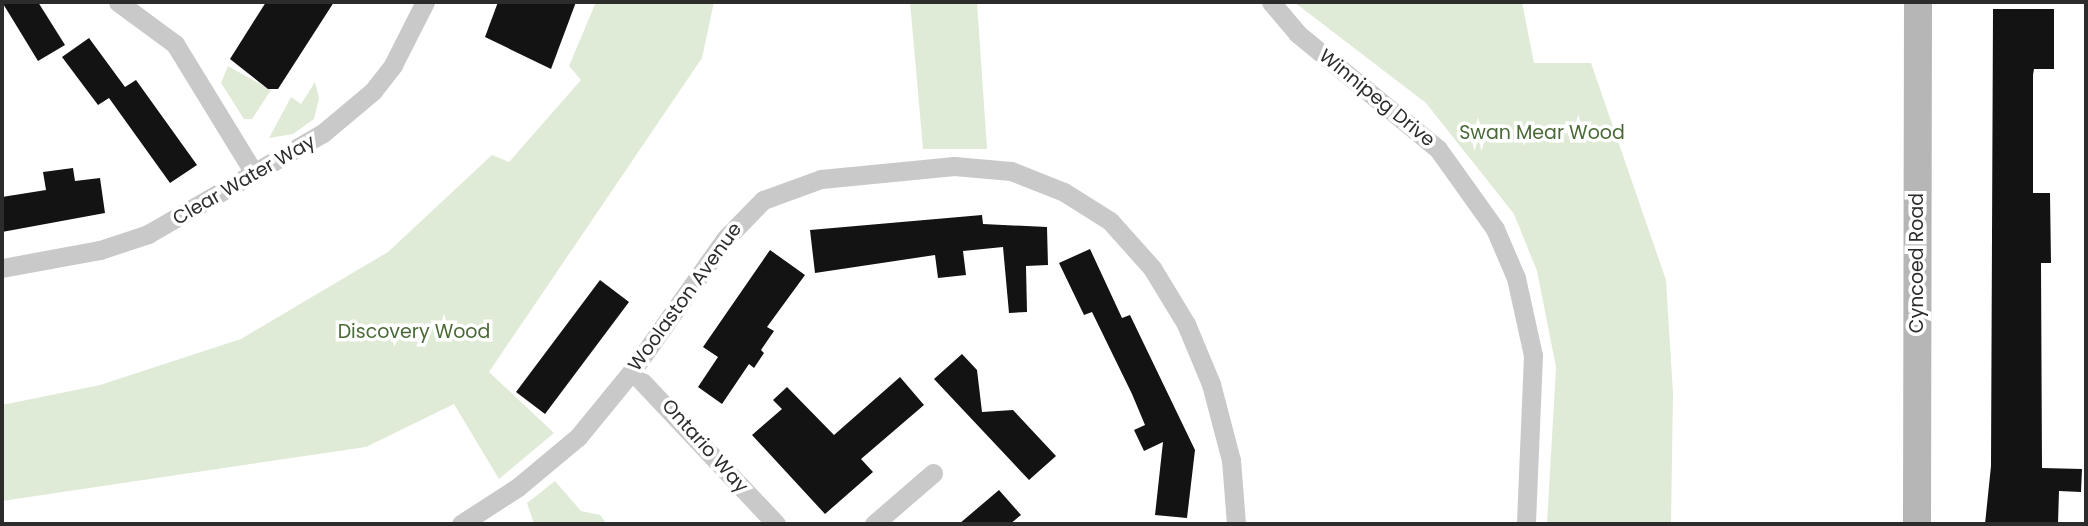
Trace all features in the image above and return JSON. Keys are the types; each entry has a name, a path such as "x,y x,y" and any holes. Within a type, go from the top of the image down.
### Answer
{"street":[{"path":"118,2 175,44 254,173"},
{"name":"Clear Water Way","path":"2,268 126,243 323,133 373,91 411,37 425,2"},
{"name":"Winnipeg Drive","path":"1270,2 1298,34 1438,149 1495,229 1516,278 1533,355 1526,524"},
{"name":"Cyncoed Road","path":"1917,524 1918,2"},
{"name":"Woolaston Avenue","path":"461,524 555,458 632,371 725,239 779,191 821,179 905,168 1011,171 1064,192 1110,221 1170,294 1199,351 1222,422 1236,524"},
{"name":"Ontario Way","path":"632,371 776,524"},
{"path":"874,524 933,473"}],"green space":[{"name":"Discovery Wood","path":"596,2 714,2 702,58 489,372 554,433 499,479 454,404 366,447 2,501 2,405 100,385 241,339 388,252 492,155 509,162 581,80 569,66"},
{"path":"910,2 977,2 987,149 923,149"},
{"name":"Swan Mear Wood","path":"1294,2 1522,2 1534,63 1591,63 1666,280 1673,393 1671,524 1547,524 1556,367 1537,271 1514,214 1426,103"},
{"path":"228,66 271,90 252,119 244,119 221,83"},
{"path":"315,82 319,98 314,119 293,134 269,138 291,97 301,104"},
{"path":"555,481 581,511 600,515 607,524 534,524 527,503"}],"building":[{"path":"2,2 38,2 65,45 38,61"},
{"path":"266,2 334,2 278,89 268,89 230,59"},
{"path":"498,2 576,2 551,69 485,37"},
{"path":"1993,9 2054,9 2054,69 2034,69 2033,75 2033,193 2050,193 2051,263 2041,263 2042,468 2082,469 2081,492 2059,491 2058,524 1985,524 1991,466"},
{"path":"89,38 125,87 136,80 197,165 170,183 109,98 98,105 62,57"},
{"path":"73,168 75,181 100,178 105,213 2,232 2,197 46,190 43,172"},
{"path":"982,215 983,224 1047,227 1048,265 1026,266 1027,312 1009,313 1003,247 963,251 966,275 938,278 935,255 815,273 810,230"},
{"path":"1090,249 1122,318 1130,315 1195,450 1187,518 1155,515 1163,442 1144,451 1134,430 1145,425 1132,394 1092,312 1084,315 1059,263"},
{"path":"770,250 805,275 767,327 774,331 761,350 764,353 754,368 749,364 722,404 698,387 718,357 703,347"},
{"path":"600,280 629,302 545,414 516,392"},
{"path":"962,354 977,370 982,412 1013,410 1056,456 1029,480 934,379"},
{"path":"900,377 924,405 861,459 873,472 825,514 752,435 782,409 773,400 787,387 834,435"},
{"path":"999,490 1021,515 1010,524 959,524"}]}
